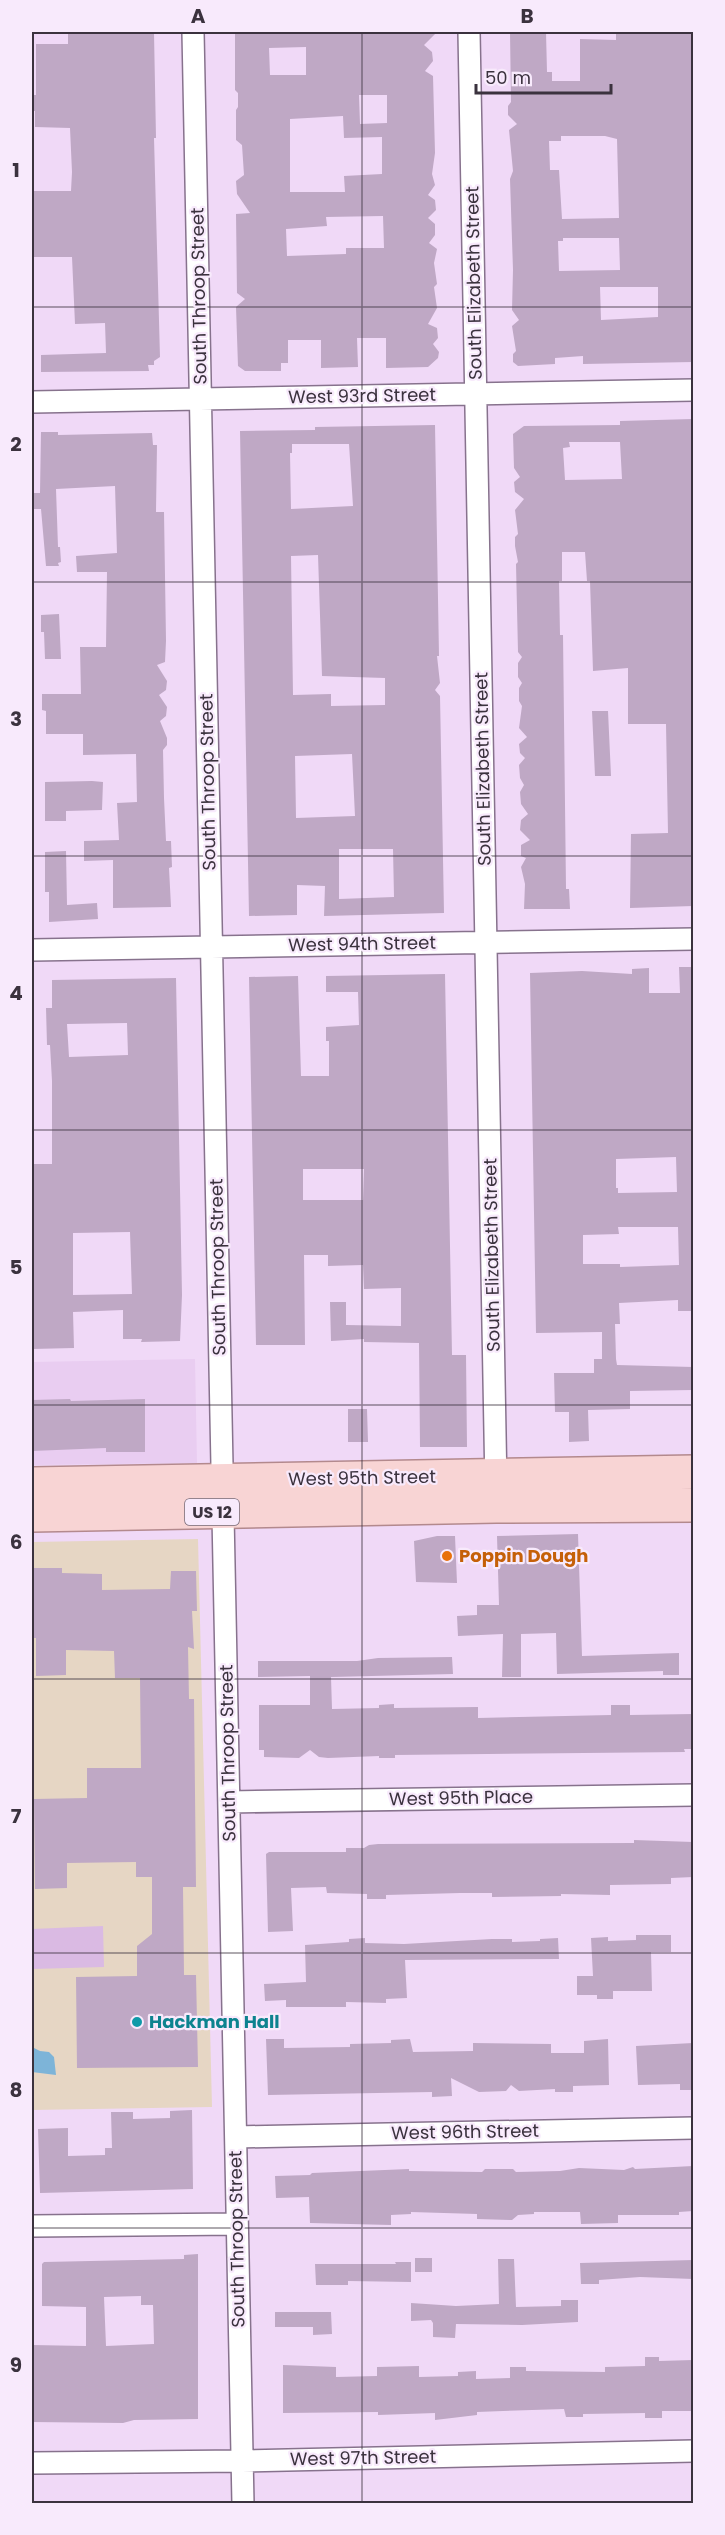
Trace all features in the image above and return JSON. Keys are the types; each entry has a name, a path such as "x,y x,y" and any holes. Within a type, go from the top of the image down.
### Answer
{"main road":[{"name":"West 95th Street","path":"32,1515 223,1496 496,1491 693,1472"},
{"name":"West 95th Street","path":"32,1484 223,1496"},
{"name":"West 95th Street","path":"496,1491 693,1505"}],"street":[{"name":"South Throop Street","path":"193,32 243,2504"},
{"name":"South Elizabeth Street","path":"469,32 496,1491"},
{"name":"West 93rd Street","path":"32,402 693,390"},
{"name":"West 94th Street","path":"32,950 693,939"},
{"name":"West 95th Place","path":"229,1802 693,1794"},
{"name":"West 96th Street","path":"236,2137 693,2128"},
{"path":"32,2226 237,2224"},
{"name":"West 97th Street","path":"32,2463 242,2461 693,2451"}],"shaded area":[{"path":"195,1359 197,1463 32,1465 32,1362"},
{"path":"198,1539 212,2107 32,2110 32,1542"},
{"path":"103,1926 104,1967 32,1969 32,1929"}],"water":[{"path":"32,2047 49,2052 54,2057 56,2075 32,2072"}],"building":[{"path":"235,32 437,32 424,45 432,52 433,61 425,71 433,76 435,153 432,174 435,185 428,195 435,200 436,210 428,218 435,224 435,235 429,243 437,249 434,263 437,284 434,287 437,308 428,324 437,328 438,338 433,344 439,352 438,358 428,367 386,368 386,338 357,338 358,367 321,368 321,340 288,340 288,363 281,363 281,371 245,371 238,366 236,307 245,299 237,293 236,214 250,213 237,194 236,181 244,175 242,145 236,140 238,93 235,90","holes":["306,47 306,75 270,75 269,48","359,95 387,95 387,123 360,124","343,116 344,138 382,137 382,174 344,176 345,192 290,192 290,119","383,216 384,248 346,248 346,254 287,256 286,229 327,226 326,217"]},
{"path":"510,32 546,32 547,72 552,72 552,81 580,81 580,39 616,40 616,32 693,32 693,362 583,364 583,356 555,358 555,364 518,366 513,362 513,354 516,351 512,326 519,320 512,310 510,179 513,171 509,130 517,124 508,115 508,106 511,102","holes":["561,136 605,136 617,139 619,218 562,219 559,170 550,170 549,141 561,141","563,238 619,238 620,270 559,271 558,241 563,241","600,287 658,287 658,317 601,320"]},
{"path":"154,33 156,138 154,138 160,357 154,361 154,365 148,365 149,371 41,372 41,355 106,353 105,323 75,324 72,257 34,257 32,191 71,191 72,172 70,128 35,127 35,111 32,111 33,95 36,95 36,44 68,44 68,34"},
{"path":"693,419 693,906 630,908 631,834 668,833 666,724 628,724 628,668 593,671 590,581 587,581 585,552 562,552 562,581 559,581 560,635 563,635 566,889 569,889 570,909 524,909 525,884 521,867 526,858 521,856 521,845 530,840 520,830 521,820 528,814 521,804 520,792 524,785 520,778 519,765 525,758 520,753 519,744 527,737 519,728 522,706 519,701 519,688 522,683 518,677 518,663 522,657 518,652 516,564 518,562 515,537 518,534 515,510 524,499 515,492 514,482 520,477 514,468 513,434 524,426 620,425 620,421","holes":["569,442 620,442 622,479 565,480 563,448 570,447"]},
{"path":"435,425 439,656 437,656 440,683 435,690 440,696 444,913 324,916 325,886 297,885 297,915 249,916 240,431 315,430 315,427","holes":["292,444 349,444 353,506 291,509 290,453 292,453","318,555 322,676 385,678 385,705 331,706 331,694 293,695 291,556","352,754 355,816 296,818 295,756","339,849 393,849 394,897 339,899"]},
{"path":"41,432 58,432 58,435 152,433 153,445 157,445 156,512 164,512 166,641 165,662 157,665 167,681 166,690 159,695 167,707 166,716 160,721 167,738 167,745 163,750 164,798 166,841 171,841 172,867 169,868 171,907 113,908 113,860 84,861 84,841 119,840 117,803 137,802 136,754 83,755 83,734 46,734 46,711 42,710 42,694 81,694 80,647 106,647 107,572 77,572 76,556 117,553 115,486 56,489 58,547 60,547 61,562 58,563 59,566 46,566 41,509 34,509 33,493 40,493"},
{"path":"59,614 61,659 45,659 41,615"},
{"path":"592,711 608,711 611,776 595,776"},
{"path":"45,782 103,782 102,810 66,811 66,821 45,821"},
{"path":"66,851 67,905 97,903 98,919 49,922 49,892 45,892 45,852"},
{"path":"679,967 693,967 693,1311 678,1311 678,1300 619,1303 620,1324 615,1324 616,1359 617,1365 693,1367 693,1390 630,1391 630,1409 588,1410 589,1441 569,1442 569,1412 555,1412 554,1373 594,1373 594,1359 602,1359 602,1332 536,1333 530,973 582,971 632,974 632,969 649,968 649,993 680,993","holes":["676,1157 677,1192 618,1193 616,1159","618,1227 678,1227 679,1265 620,1267 620,1264 583,1264 583,1235 619,1234"]},
{"path":"445,974 452,1355 466,1355 467,1447 420,1447 419,1343 364,1342 364,1339 331,1341 330,1302 346,1302 346,1325 401,1326 401,1288 364,1289 363,1265 328,1266 328,1255 304,1255 305,1345 256,1345 249,977 298,976 301,1076 329,1076 329,1041 326,1041 326,1027 359,1025 358,992 326,992 326,976","holes":["303,1169 364,1169 363,1200 303,1200"]},
{"path":"176,978 182,1295 180,1341 141,1342 142,1339 123,1339 123,1310 73,1312 74,1348 32,1349 32,1164 52,1164 52,1081 50,1045 47,1045 46,1008 52,1008 52,980","holes":["127,1023 128,1055 69,1057 67,1024","130,1232 132,1294 73,1295 73,1233"]},
{"path":"70,1399 71,1401 145,1399 145,1452 106,1452 106,1448 32,1451 32,1400"},
{"path":"348,1409 367,1409 368,1442 348,1442"},
{"path":"578,1534 582,1656 679,1653 679,1675 663,1675 663,1671 557,1674 556,1633 521,1634 521,1677 502,1677 503,1634 458,1636 457,1616 477,1615 477,1605 499,1605 497,1536"},
{"path":"437,1536 455,1536 457,1583 416,1582 414,1541"},
{"path":"32,1568 62,1568 62,1573 102,1574 102,1590 170,1589 171,1571 196,1571 197,1611 192,1611 194,1649 188,1647 189,1699 194,1699 196,1887 183,1887 184,1975 196,1975 198,2067 77,2068 76,1977 137,1976 137,1946 152,1934 152,1877 136,1877 136,1862 67,1863 67,1888 35,1889 34,1799 87,1798 87,1768 141,1768 140,1678 115,1678 114,1651 66,1650 66,1675 36,1676 36,1638 32,1638"},
{"path":"452,1657 453,1674 331,1677 332,1709 379,1708 379,1705 394,1704 394,1708 478,1707 478,1718 611,1715 611,1705 630,1705 630,1715 693,1714 693,1749 684,1749 685,1752 395,1755 395,1758 379,1758 379,1756 328,1758 319,1757 310,1750 299,1758 264,1757 264,1750 259,1750 259,1705 310,1705 310,1676 258,1677 258,1661 357,1661 378,1658"},
{"path":"634,1840 693,1842 693,1877 671,1878 671,1884 610,1885 610,1895 561,1894 561,1896 492,1897 492,1893 460,1893 386,1895 386,1899 367,1899 367,1894 327,1893 326,1887 291,1888 293,1931 268,1932 266,1854 269,1852 346,1852 346,1848 364,1848 378,1844 634,1843"},
{"path":"636,1935 671,1935 671,1952 651,1952 652,1991 613,1991 613,1999 597,1999 597,1995 577,1995 577,1976 593,1976 591,1938 608,1937 608,1941 636,1940"},
{"path":"365,1938 365,1943 404,1944 492,1939 512,1939 512,1942 540,1941 540,1939 558,1938 559,1959 405,1960 407,1998 386,1999 386,2003 346,2002 346,2007 286,2007 286,2000 265,2001 264,1984 306,1982 305,1945 349,1942 349,1939"},
{"path":"266,2039 284,2039 284,2048 350,2047 350,2044 391,2043 391,2040 410,2039 413,2052 473,2051 473,2043 551,2044 551,2053 584,2053 584,2041 608,2039 609,2085 573,2086 573,2092 555,2092 555,2089 519,2091 511,2085 506,2091 479,2092 451,2078 452,2096 432,2097 432,2092 268,2095"},
{"path":"693,2043 693,2090 680,2090 680,2084 638,2085 636,2046"},
{"path":"192,2110 193,2189 40,2193 38,2129 68,2128 68,2156 105,2155 105,2148 112,2148 111,2112 133,2112 133,2119 170,2118 170,2111"},
{"path":"693,2166 693,2211 679,2212 679,2215 618,2215 618,2223 581,2224 580,2212 534,2212 534,2214 518,2215 512,2220 477,2219 477,2214 411,2212 411,2214 391,2215 391,2225 310,2223 309,2197 276,2198 275,2176 310,2175 312,2173 409,2169 409,2171 482,2172 485,2169 513,2169 516,2172 579,2168 624,2170 633,2167 635,2169"},
{"path":"198,2254 198,2419 134,2420 123,2423 32,2422 32,2345 86,2346 86,2307 42,2306 42,2264 44,2262 184,2259 184,2255","holes":["141,2296 141,2305 153,2305 154,2344 106,2346 104,2297"]},
{"path":"415,2258 432,2258 432,2272 415,2272"},
{"path":"498,2259 514,2259 516,2307 561,2306 561,2300 578,2300 578,2322 522,2325 456,2324 455,2338 433,2337 431,2320 411,2321 411,2303 456,2306 499,2304"},
{"path":"693,2260 693,2279 640,2277 599,2280 599,2284 581,2284 580,2263"},
{"path":"395,2262 411,2262 411,2282 348,2281 348,2285 316,2285 315,2264 396,2264"},
{"path":"275,2312 331,2312 332,2334 313,2335 313,2327 275,2327"},
{"path":"645,2357 659,2357 659,2361 693,2360 693,2411 662,2411 662,2418 645,2418 645,2413 583,2414 583,2417 566,2417 564,2409 503,2411 477,2412 477,2415 435,2420 435,2413 378,2415 378,2412 283,2413 283,2365 336,2367 336,2377 377,2376 377,2367 419,2366 419,2377 458,2376 458,2372 476,2371 476,2379 510,2378 510,2367 526,2367 526,2371 605,2372 605,2367 645,2366"}],"place":[{"name":"Poppin Dough","path":"447,1556"},
{"name":"Hackman Hall","path":"137,2022"}]}
